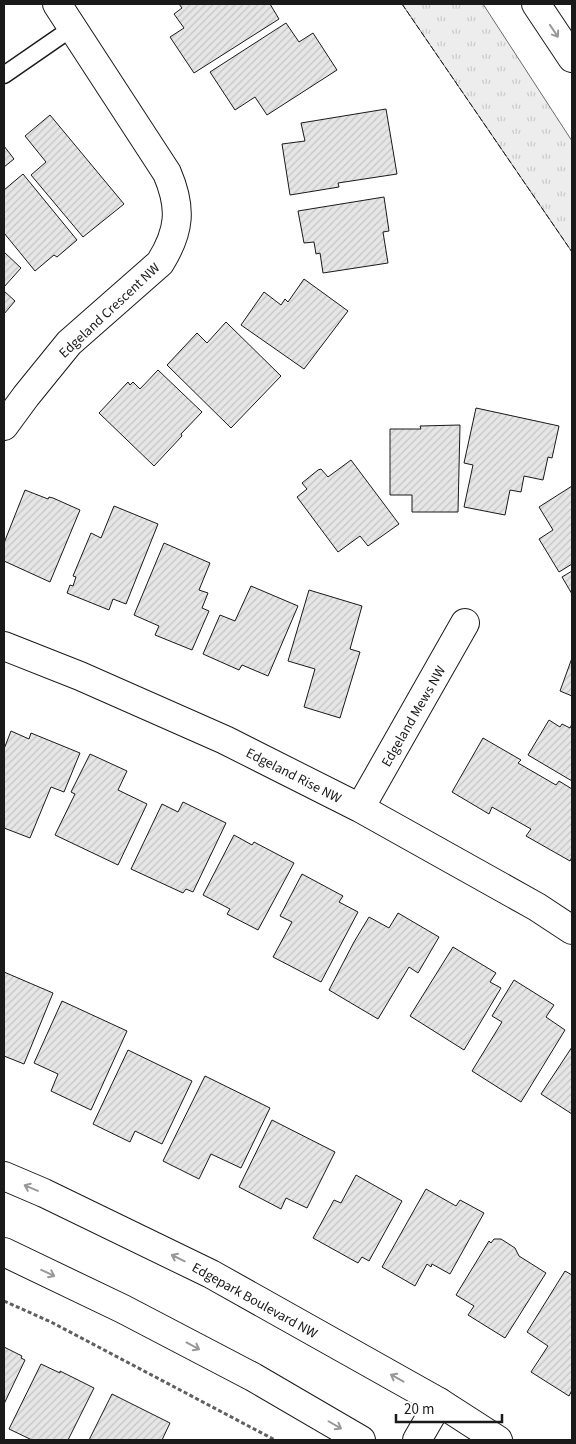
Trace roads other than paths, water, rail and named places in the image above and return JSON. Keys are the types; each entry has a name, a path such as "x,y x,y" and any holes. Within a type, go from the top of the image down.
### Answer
{"street":[{"name":"Edgeland Crescent NW","path":"4,426 69,343 160,263 175,234 178,216 177,201 167,173 57,4"},
{"path":"536,4 572,58"},
{"name":"Edgeland Mews NW","path":"360,808 465,623"},
{"name":"Edgeland Rise NW","path":"4,646 80,676 225,740 360,808 537,907 572,930"},
{"name":"Edgepark Boulevard NW","path":"4,1176 44,1193 211,1274 439,1402 498,1440"},
{"path":"4,1252 132,1313 253,1377 362,1440"},
{"path":"417,1440 439,1402"}],"lane":[{"path":"4,74 72,28"}]}
